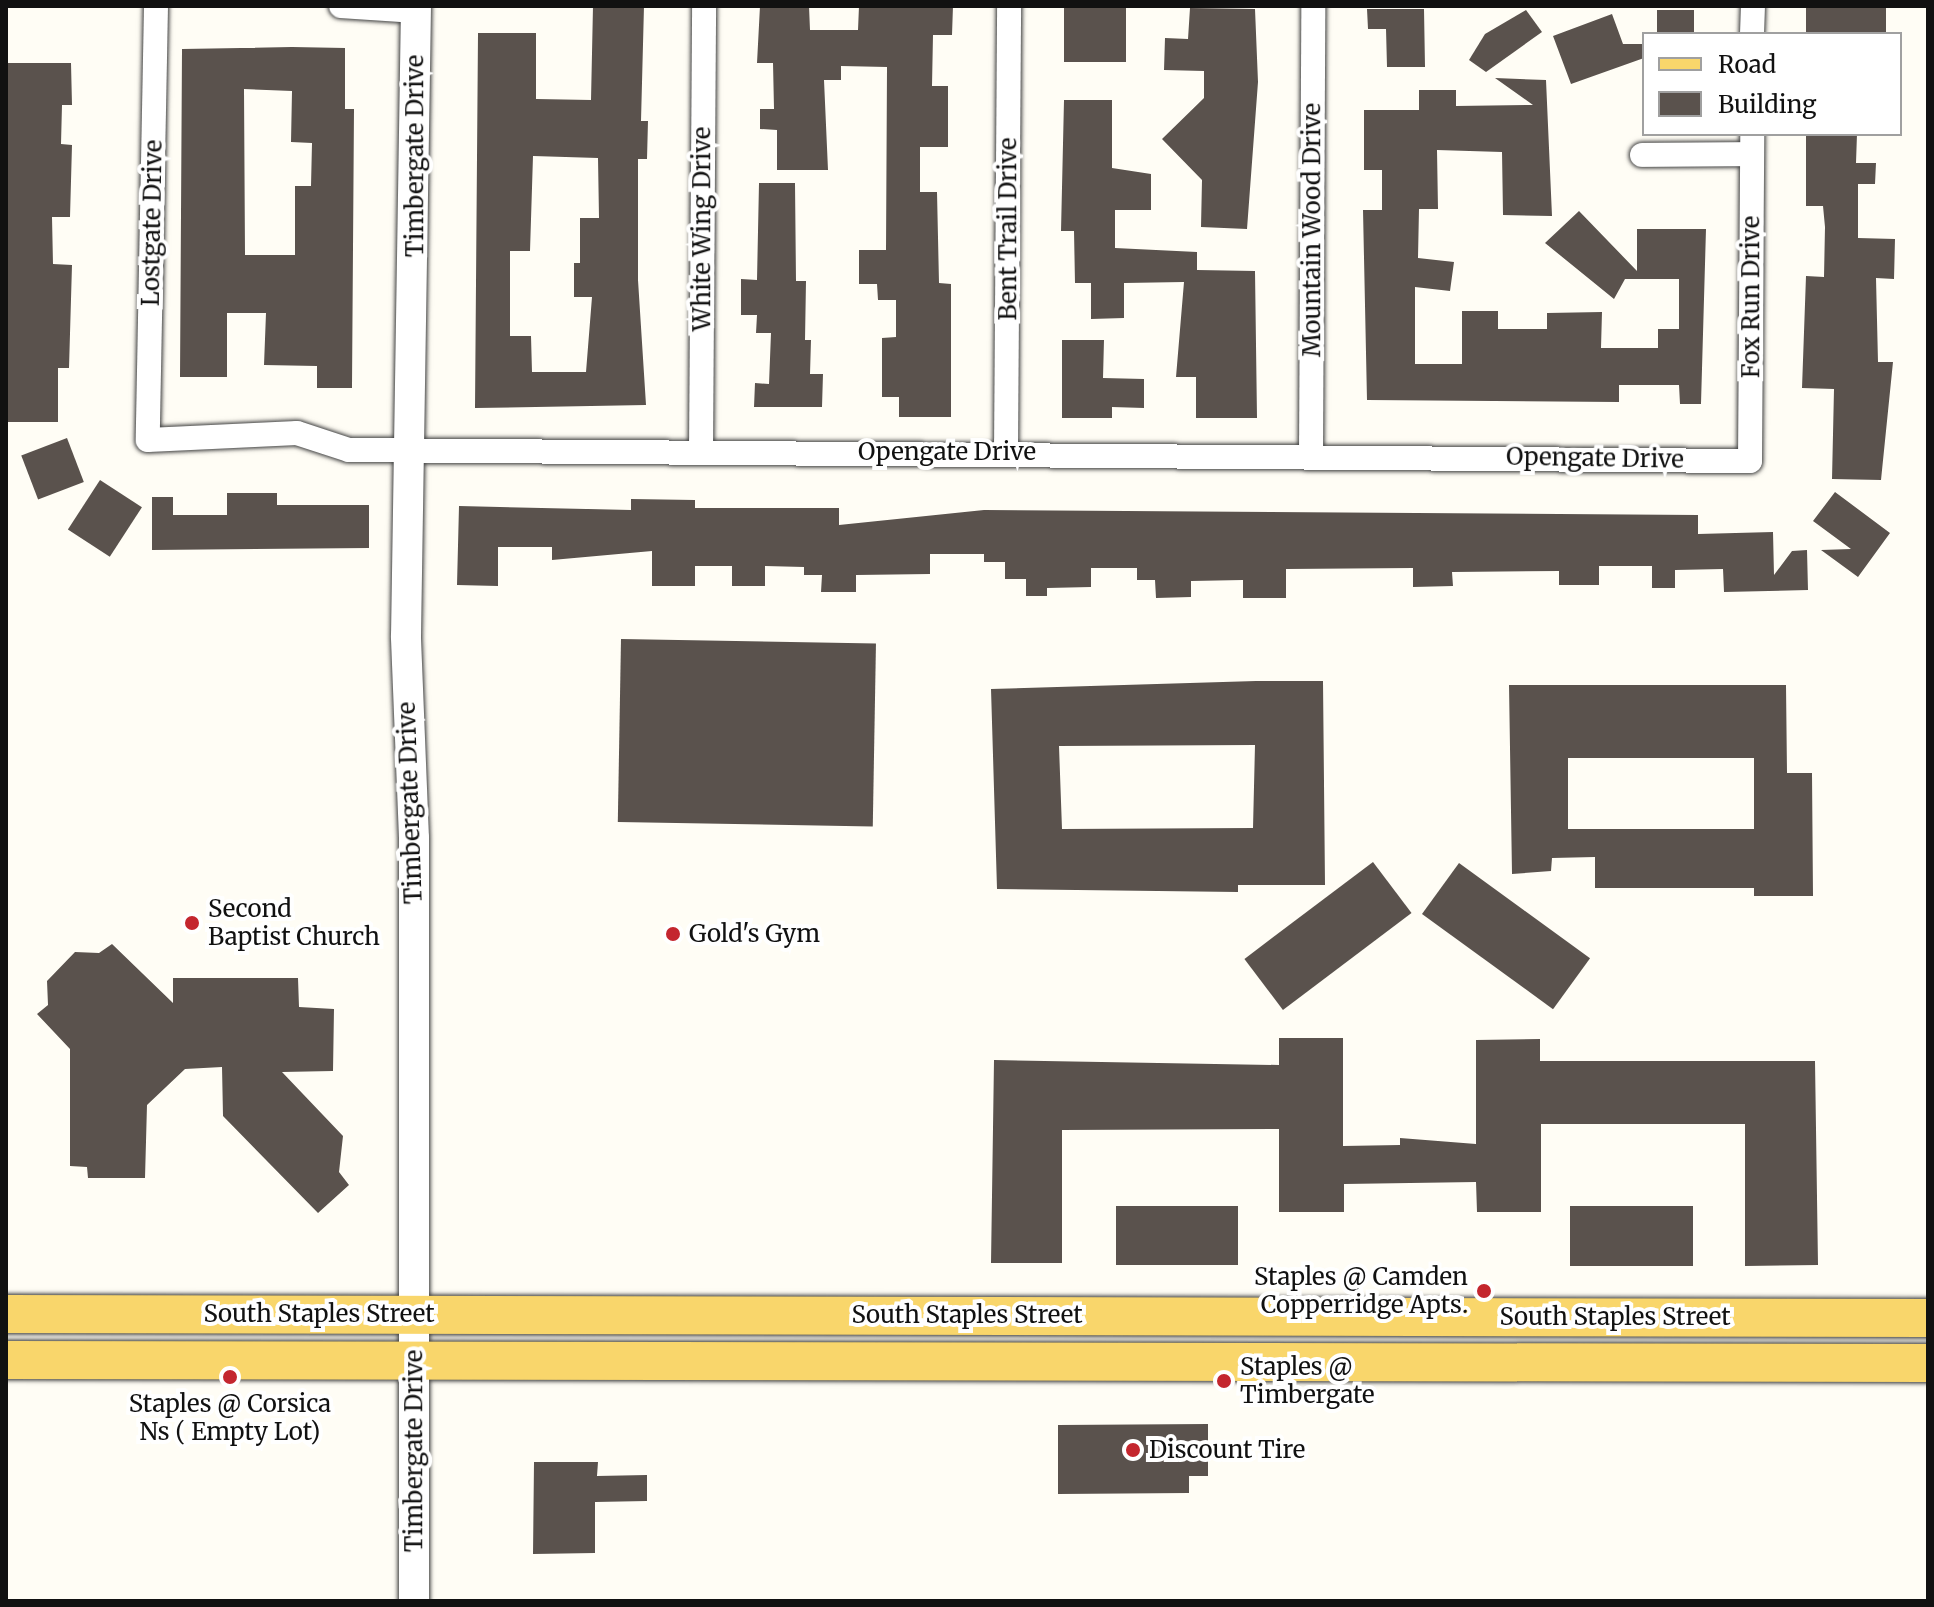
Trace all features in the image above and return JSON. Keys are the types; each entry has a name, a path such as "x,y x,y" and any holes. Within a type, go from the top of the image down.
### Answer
{"main road":[{"name":"South Staples Street","path":"6,1314 1928,1318"},
{"path":"1612,1363 1698,1339 1702,1317"},
{"path":"1733,1363 1743,1342 1817,1317"},
{"name":"South Staples Street","path":"6,1360 1928,1363"}],"street":[{"name":"Lostgate Drive","path":"148,440 156,6"},
{"path":"341,6 416,8"},
{"name":"White Wing Drive","path":"701,452 704,6"},
{"name":"Bent Trail Drive","path":"1006,452 1009,6"},
{"name":"Mountain Wood Drive","path":"1311,455 1313,6"},
{"path":"1752,32 1753,6"},
{"name":"Timbergate Drive","path":"414,1601 406,636 414,451 416,8"},
{"path":"1642,155 1752,144"},
{"name":"Fox Run Drive","path":"1750,461 1752,144"},
{"name":"Opengate Drive","path":"148,440 297,433 349,450 1006,452 1750,461"}],"building":[{"path":"593,6 644,6 641,121 648,121 647,159 638,159 638,280 646,405 475,408 478,33 536,33 536,99 591,100","holes":["533,156 598,158 599,218 580,218 580,263 574,263 574,297 592,297 586,372 532,372 531,336 510,336 510,251 530,251"]},
{"path":"760,6 809,6 810,30 858,30 859,6 953,6 952,35 933,35 932,86 948,86 948,147 920,147 920,192 937,192 939,283 951,284 951,417 899,417 899,397 882,397 882,338 896,337 896,300 878,300 877,284 859,284 859,250 886,250 887,67 841,66 841,80 824,80 828,170 777,170 777,130 760,129 760,109 774,109 773,63 757,63"},
{"path":"1064,6 1126,6 1126,62 1064,62"},
{"path":"1806,6 1886,6 1886,32 1806,32"},
{"path":"1190,8 1255,9 1258,82 1247,229 1201,227 1202,180 1162,139 1204,98 1204,71 1164,70 1165,38 1188,39"},
{"path":"1367,9 1424,9 1425,67 1387,67 1386,29 1368,29"},
{"path":"1526,10 1542,32 1486,72 1469,60 1485,34"},
{"path":"1657,10 1694,10 1694,32 1657,32"},
{"path":"1612,14 1623,44 1642,44 1642,59 1571,84 1553,36"},
{"path":"345,48 345,109 354,109 352,388 317,388 317,366 264,365 266,313 227,313 227,377 180,377 182,49","holes":["244,89 292,91 291,142 312,143 311,186 295,186 295,255 245,255"]},
{"path":"6,63 71,63 72,105 62,105 61,144 72,145 70,217 52,217 53,264 72,265 69,368 58,368 58,422 6,422"},
{"path":"1495,78 1546,80 1552,216 1503,215 1502,152 1437,150 1438,209 1419,209 1418,258 1454,262 1450,291 1415,287 1415,364 1462,364 1462,311 1498,311 1498,329 1547,329 1547,313 1602,312 1601,348 1658,348 1658,329 1679,329 1679,279 1625,279 1614,299 1545,243 1579,211 1637,271 1637,229 1706,229 1701,404 1680,404 1679,385 1619,385 1619,402 1367,400 1363,210 1382,210 1382,170 1364,170 1364,110 1419,110 1419,90 1456,90 1456,106 1533,105"},
{"path":"1064,100 1112,100 1112,168 1151,174 1151,210 1115,210 1115,248 1197,252 1197,270 1255,271 1257,418 1196,418 1196,377 1176,377 1184,282 1124,283 1124,318 1091,319 1091,283 1075,283 1074,231 1061,231"},
{"path":"1806,136 1857,136 1856,163 1876,163 1875,184 1858,184 1858,238 1895,239 1894,279 1876,278 1878,362 1893,362 1881,480 1832,479 1834,389 1802,388 1806,276 1824,277 1823,206 1806,206"},
{"path":"759,183 795,183 796,281 806,281 805,340 811,340 810,374 823,374 822,407 754,407 755,383 769,384 771,333 756,333 757,315 741,315 741,279 757,280"},
{"path":"1062,340 1104,340 1103,378 1144,379 1144,408 1112,407 1112,418 1062,418"},
{"path":"67,438 84,482 38,499 21,456"},
{"path":"100,480 142,507 110,557 68,529"},
{"path":"1835,492 1890,533 1858,577 1821,550 1851,549 1813,521"},
{"path":"227,493 277,493 277,505 369,505 369,548 152,550 152,497 173,497 173,515 227,515"},
{"path":"631,499 695,500 695,508 839,508 839,525 984,510 1698,515 1698,534 1773,532 1774,575 1792,551 1807,550 1808,590 1724,592 1723,569 1675,570 1675,588 1652,588 1652,566 1599,566 1599,585 1559,585 1559,571 1452,572 1453,586 1413,587 1413,568 1286,569 1286,598 1243,598 1243,580 1191,581 1191,597 1156,598 1155,580 1137,580 1137,568 1091,568 1091,587 1047,588 1047,596 1026,596 1026,579 1005,579 1005,562 984,562 984,554 930,554 930,574 856,575 856,592 821,592 822,575 804,575 804,567 765,566 765,586 732,586 732,566 695,566 695,586 652,586 652,551 552,560 552,547 498,547 498,586 457,585 459,506 631,510"},
{"path":"621,639 876,643 873,826 618,822"},
{"path":"1323,681 1325,885 1238,885 1238,892 997,889 991,689","holes":["1255,745 1253,828 1062,829 1059,746"]},
{"path":"1509,685 1786,685 1787,773 1812,773 1813,896 1754,896 1754,888 1595,888 1595,857 1552,858 1551,871 1512,874","holes":["1568,758 1754,758 1754,829 1568,829"]},
{"path":"1373,862 1412,913 1283,1010 1244,959"},
{"path":"1459,863 1590,958 1553,1009 1422,914"},
{"path":"112,944 173,1003 173,978 298,978 299,1007 334,1009 333,1071 282,1072 343,1136 339,1172 349,1185 318,1213 223,1116 222,1067 185,1069 147,1105 145,1178 88,1178 87,1167 70,1166 70,1049 37,1014 48,1005 47,981 75,952 99,953"},
{"path":"1279,1038 1343,1038 1343,1146 1400,1145 1400,1138 1476,1144 1476,1040 1540,1039 1540,1061 1815,1061 1818,1265 1745,1266 1745,1124 1541,1124 1541,1212 1477,1212 1476,1182 1344,1184 1344,1212 1279,1212 1279,1129 1062,1130 1062,1263 991,1263 994,1060 1279,1065"},
{"path":"1116,1206 1238,1206 1238,1265 1116,1265"},
{"path":"1570,1206 1693,1206 1693,1266 1570,1266"},
{"name":"Discount Tire","path":"1208,1424 1208,1476 1189,1476 1189,1493 1058,1494 1058,1425"},
{"path":"534,1462 598,1462 597,1476 647,1475 647,1501 595,1502 595,1553 533,1554"}],"place":[{"name":"Second Baptist Church","path":"192,923"},
{"name":"Gold's Gym","path":"673,934"},
{"name":"Staples @ Camden Copperridge Apts.","path":"1484,1291"},
{"name":"Staples @ Corsica Ns ( Empty Lot)","path":"230,1377"},
{"name":"Staples @ Timbergate","path":"1224,1381"},
{"name":"Discount Tire","path":"1133,1450"}]}
